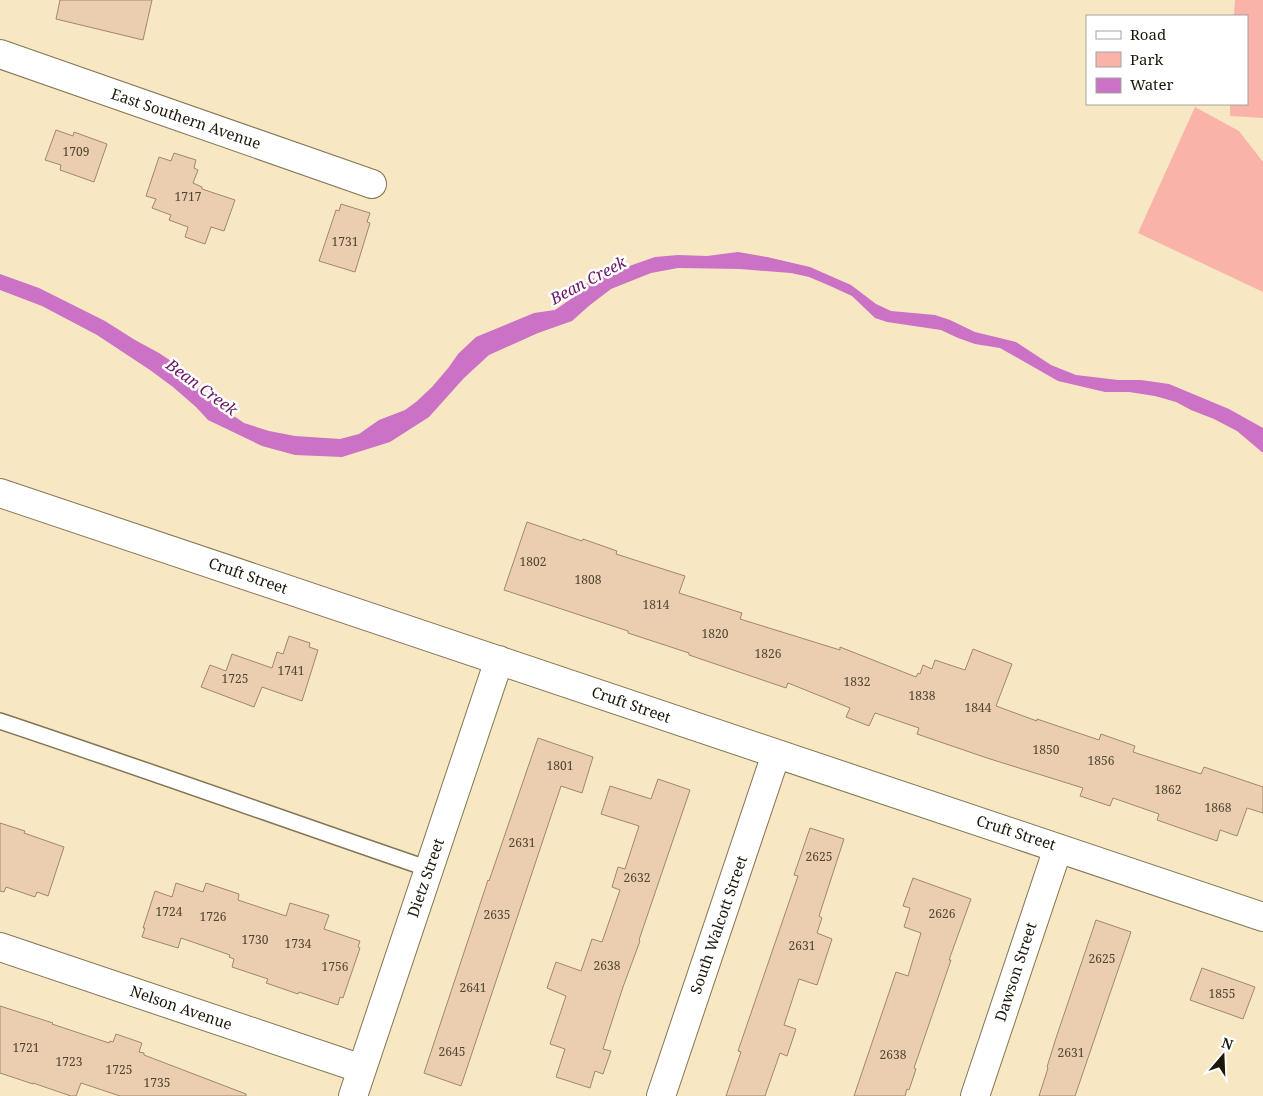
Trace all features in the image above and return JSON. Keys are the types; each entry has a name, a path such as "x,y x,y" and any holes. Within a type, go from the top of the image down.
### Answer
{"street":[{"name":"East Southern Avenue","path":"0,54 372,184"},
{"name":"Cruft Street","path":"0,493 1263,917"},
{"name":"Dietz Street","path":"353,1096 500,660"},
{"name":"South Walcott Street","path":"661,1096 776,754"},
{"name":"Dawson Street","path":"975,1096 1058,848"},
{"name":"Nelson Avenue","path":"0,947 362,1069"}],"lane":[{"path":"0,721 191,785 429,869"}],"green space":[{"path":"1235,0 1263,0 1263,118 1230,116 1230,105 1248,105 1248,15 1234,15"},
{"path":"1195,107 1239,131 1263,162 1263,292 1138,233"}],"water":[{"name":"Bean Creek","path":"738,252 810,267 851,285 876,304 891,311 935,315 975,332 1016,342 1051,365 1076,375 1169,384 1229,409 1263,428 1263,453 1237,431 1176,402 1129,392 1105,392 1058,381 1000,348 975,344 941,330 887,322 875,318 852,296 809,277 791,273 740,269 678,268 651,273 611,289 572,321 538,333 489,355 464,378 429,417 390,442 342,457 295,455 262,446 208,420 173,387 97,335 42,306 0,290 0,274 39,288 105,321 177,365 205,396 244,423 269,431 295,436 340,439 359,434 379,420 405,410 416,402 432,387 458,354 476,337 534,313 555,310 581,292 589,280 655,257 678,255 707,256"}],"building":[{"path":"60,0 152,0 143,40 56,19"},
{"path":"56,130 73,136 74,132 107,144 94,182 60,170 61,165 45,160"},
{"path":"174,153 196,160 194,168 198,170 193,183 202,187 202,189 235,200 224,231 211,227 205,244 185,237 188,227 169,220 171,215 152,208 156,199 146,196 159,157 171,161"},
{"path":"341,204 370,213 367,222 370,223 355,272 319,261 336,210 339,211"},
{"path":"527,522 582,541 583,539 617,551 616,554 685,576 679,593 742,613 740,619 840,650 840,647 916,677 918,673 920,674 923,665 932,669 935,660 965,670 973,649 1012,664 996,706 1099,740 1101,734 1135,746 1133,752 1201,774 1204,767 1263,787 1263,813 1247,808 1237,836 1220,830 1217,841 1157,820 1159,814 1113,798 1110,806 1080,796 1083,788 917,734 919,728 875,713 869,726 846,717 850,708 788,683 786,688 628,633 628,631 504,590"},
{"path":"289,636 310,643 309,647 318,650 302,701 262,687 254,707 201,687 210,665 226,671 232,654 272,668 277,652 283,654"},
{"path":"538,738 593,757 582,793 561,786 461,1086 424,1073 488,880"},
{"path":"658,779 690,790 603,1049 611,1051 603,1074 595,1071 590,1088 556,1077 565,1049 550,1044 566,996 547,988 556,962 581,971 592,939 602,942 620,890 612,887 618,867 625,869 639,826 601,814 610,786 651,799"},
{"path":"0,823 64,847 48,896 37,892 35,897 6,887 4,892 0,891"},
{"path":"810,828 844,839 819,916 822,918 817,933 832,939 817,985 799,979 784,1025 796,1029 787,1056 780,1053 765,1096 726,1096 741,1052 738,1051 798,876 794,875"},
{"path":"913,878 971,899 949,960 951,960 914,1068 916,1069 909,1090 907,1089 905,1096 854,1096 896,972 908,976 921,933 904,927 910,908 903,906"},
{"path":"176,883 203,892 206,883 239,894 238,900 286,916 290,903 329,915 324,929 360,941 358,947 360,948 343,998 340,997 338,1005 266,983 268,979 232,967 234,959 229,957 230,955 181,938 178,948 142,937 155,891 172,897"},
{"path":"1096,920 1131,932 1075,1096 1039,1096 1056,1038"},
{"path":"1202,968 1255,987 1243,1019 1190,1000"},
{"path":"0,1006 109,1043 110,1041 113,1042 116,1034 142,1043 139,1052 144,1053 144,1055 246,1094 246,1096 120,1096 81,1083 76,1096 71,1096 0,1073"}]}
